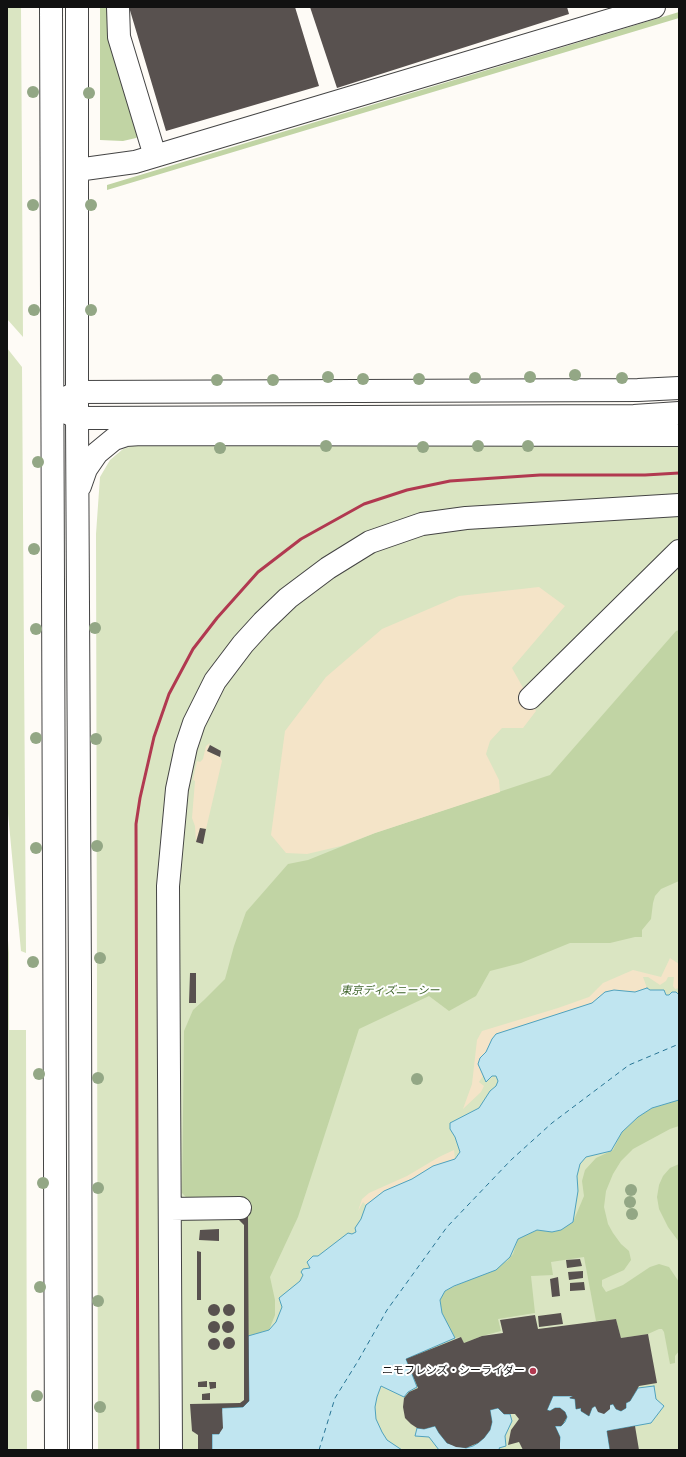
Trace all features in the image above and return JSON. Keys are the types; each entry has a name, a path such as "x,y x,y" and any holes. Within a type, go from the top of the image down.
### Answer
{"street":[{"path":"51,7 56,1450"},
{"path":"77,7 76,418 80,980 81,1450"},
{"path":"118,7 119,37 155,156"},
{"path":"77,170 135,162 654,7"},
{"path":"52,405 77,392 638,390 679,388"},
{"path":"52,405 76,418 634,416 679,413"},
{"path":"77,497 86,469 96,453 114,439 141,434 679,435"},
{"path":"171,1450 168,886 177,789 186,747 194,723 215,681 243,644 288,598 328,568 370,542 422,524 466,518 679,505"},
{"path":"530,698 679,551"},
{"path":"170,1209 240,1208"}],"green space":[{"path":"7,7 21,7 23,337 7,319"},
{"path":"100,7 114,7 141,134 136,138 123,141 100,140"},
{"path":"679,12 679,18 107,190 107,185"},
{"path":"7,348 22,367 26,953 21,951 7,803"},
{"name":"東京ディズニーシー","path":"135,445 679,445 679,1450 98,1450 96,534 100,477 110,460 123,449"},
{"path":"679,630 679,881 661,889 655,896 651,919 642,930 642,937 635,937 610,943 570,943 521,963 490,971 476,996 449,1011 429,996 359,1029 298,1217 270,1277 275,1300 275,1315 269,1330 248,1336 248,1216 189,1200 182,1193 184,1031 193,1010 225,979 234,946 246,912 288,864 308,860 375,833 550,775 676,631"},
{"path":"7,927 9,953 9,1030 26,1030 27,1450 7,1450"},
{"path":"679,1100 679,1126 670,1129 633,1149 621,1161 613,1174 606,1191 604,1207 608,1224 621,1244 629,1251 631,1260 624,1270 602,1280 602,1286 606,1292 623,1285 650,1267 659,1264 669,1267 679,1282 679,1351 675,1356 675,1363 670,1364 664,1332 662,1329 648,1334 621,1338 616,1319 596,1321 584,1257 551,1262 553,1275 531,1276 535,1313 498,1319 501,1331 464,1343 461,1337 455,1338 442,1313 440,1300 445,1291 507,1261 513,1254 518,1239 537,1230 552,1232 561,1230 573,1222 584,1196 582,1181 585,1170 596,1158 613,1150 622,1132 638,1117 652,1108"},
{"path":"679,1164 679,1242 668,1227 659,1209 657,1197 659,1185 663,1176 670,1168"}],"sand":[{"path":"539,587 565,606 512,668 536,711 523,728 502,728 490,741 486,754 499,780 500,792 375,833 341,846 307,854 286,853 271,835 285,731 326,677 382,629 459,596"},
{"path":"210,743 207,751 220,757 222,761 206,829 200,828 196,842 195,826 192,818 195,781 193,780 197,761 200,762 203,759 206,746"},
{"path":"670,958 679,964 679,988 675,989 673,986 674,977 668,977 666,981 660,985 648,977 643,977 647,988 635,992 614,990 605,992 592,1003 496,1034 486,1052 480,1058 483,1076 479,1082 484,1086 481,1092 463,1109 472,1084 477,1040 482,1031 589,997 603,983 633,970 661,977"},
{"path":"454,1150 455,1159 433,1166 412,1179 384,1191 366,1205 363,1202 358,1211 362,1199 369,1193 407,1176"}],"water":[{"path":"647,988 650,990 664,990 666,995 676,992 679,995 679,1100 652,1108 638,1117 622,1132 611,1151 586,1157 580,1164 577,1176 578,1191 573,1222 561,1230 552,1232 537,1230 518,1239 510,1257 496,1270 445,1291 440,1300 442,1313 455,1338 406,1359 417,1387 408,1392 404,1397 381,1386 377,1397 375,1407 376,1419 382,1432 387,1440 402,1450 212,1450 212,1434 219,1434 222,1408 243,1407 249,1401 248,1336 269,1330 276,1322 282,1307 279,1298 300,1281 303,1275 301,1272 303,1269 310,1268 307,1262 313,1256 318,1256 348,1233 352,1234 356,1232 355,1228 361,1219 366,1205 384,1191 412,1179 433,1166 455,1159 460,1152 455,1137 450,1129 450,1123 479,1108 490,1091 496,1086 498,1081 496,1076 492,1076 486,1082 478,1064 480,1058 486,1052 496,1034 592,1003 605,992 614,990 635,992"},
{"path":"654,1386 656,1399 664,1406 651,1423 607,1431 610,1450 559,1450 560,1437 555,1426 561,1426 567,1417 565,1412 560,1408 555,1408 550,1411 547,1410 553,1396 573,1396 570,1398 575,1399 576,1409 581,1408 581,1411 589,1416 592,1408 595,1406 613,1404 616,1409 621,1411 626,1408 626,1403 630,1401 638,1388"},
{"path":"498,1408 504,1414 510,1414 512,1421 505,1436 506,1446 499,1448 500,1450 439,1450 429,1437 415,1436 417,1428 424,1429 435,1426 447,1443 466,1448 473,1446 484,1438 490,1430 492,1422 490,1410"}],"building":[{"path":"129,7 295,7 319,86 166,131"},
{"path":"310,7 567,7 569,14 337,88"},
{"path":"210,745 221,751 220,757 207,751"},
{"path":"200,828 206,829 203,844 196,842"},
{"path":"190,973 196,973 196,1003 189,1003"},
{"path":"234,1216 248,1216 249,1401 243,1407 222,1408 223,1428 219,1434 212,1434 212,1450 198,1450 198,1435 192,1431 190,1404 240,1403 244,1400 244,1225 239,1220 234,1220"},
{"path":"219,1229 219,1241 199,1240 200,1230"},
{"path":"197,1251 201,1252 201,1300 197,1300"},
{"path":"580,1259 582,1266 567,1268 566,1260"},
{"path":"583,1271 583,1278 569,1280 568,1272"},
{"path":"558,1277 560,1296 552,1297 550,1279"},
{"path":"584,1282 585,1290 570,1291 570,1283"},
{"path":"212,1304 216,1304 220,1310 216,1316 212,1316 208,1312 208,1308"},
{"path":"227,1304 231,1304 235,1310 231,1316 227,1316 223,1312 223,1308"},
{"path":"561,1313 563,1324 539,1327 538,1316"},
{"name":"ニモフレンズ・シーライダー","path":"535,1315 538,1329 616,1319 621,1338 648,1334 657,1383 639,1386 630,1401 626,1403 626,1408 621,1411 616,1409 613,1404 610,1405 610,1409 604,1414 598,1412 595,1406 592,1408 589,1416 581,1411 581,1408 576,1409 575,1399 569,1398 573,1396 553,1396 547,1410 550,1411 555,1408 560,1408 565,1412 567,1417 561,1426 555,1426 560,1437 560,1450 523,1450 519,1442 508,1445 511,1430 519,1419 515,1414 504,1414 498,1408 490,1410 492,1422 490,1430 484,1438 478,1443 466,1448 456,1447 447,1443 435,1426 424,1429 417,1428 405,1418 403,1407 404,1398 409,1392 418,1388 406,1359 461,1337 464,1343 482,1336 503,1333 500,1320"},
{"path":"212,1321 216,1321 220,1327 216,1333 212,1333 208,1329 208,1325"},
{"path":"226,1321 230,1321 234,1327 230,1333 226,1333 222,1329 222,1325"},
{"path":"227,1337 231,1337 235,1343 231,1349 227,1349 223,1345 223,1341"},
{"path":"212,1338 216,1338 220,1344 216,1350 212,1350 208,1346 208,1342"},
{"path":"207,1381 207,1387 198,1387 198,1382"},
{"path":"209,1382 216,1382 216,1388 210,1389"},
{"path":"210,1393 210,1400 202,1400 202,1394"},
{"path":"635,1426 639,1450 610,1450 607,1431"}],"ferry route":[{"path":"319,1450 335,1398 387,1310 447,1227 511,1160 552,1123 629,1065 679,1044"}],"railway":[{"path":"138,1450 136,824 140,798 154,737 169,694 193,649 217,618 258,572 301,539 364,504 407,490 450,481 540,475 645,475 679,473"}],"place":[{"name":"ニモフレンズ・シーライダー","path":"533,1371"}]}
